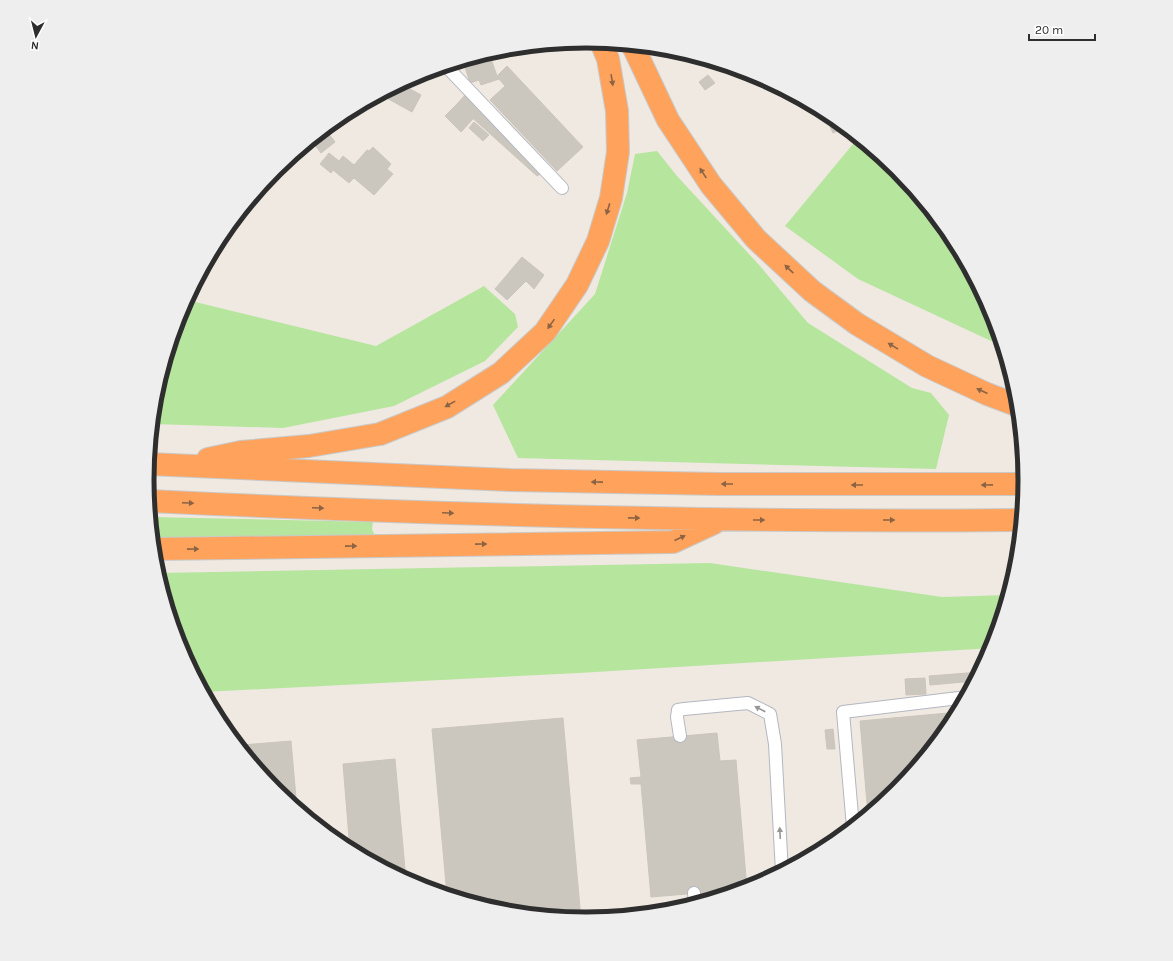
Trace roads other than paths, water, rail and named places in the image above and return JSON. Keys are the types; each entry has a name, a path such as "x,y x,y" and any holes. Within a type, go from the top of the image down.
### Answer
{"highway":[{"path":"178,465 241,452 309,446 380,434 447,406 501,373 545,332 577,285 598,241 611,198 618,152 617,110 608,59 604,49"},
{"path":"635,51 668,120 711,185 756,239 812,291 857,324 927,366 987,394 1012,403"},
{"path":"155,464 510,480 718,484 1019,484"},
{"path":"155,501 510,516 720,520 1017,520"},
{"path":"160,549 673,542 720,520"}],"lane":[{"path":"450,70 562,188"},
{"path":"853,822 843,712 961,698"},
{"path":"680,736 677,717 678,710 748,703 770,714 775,744 782,866"}]}
